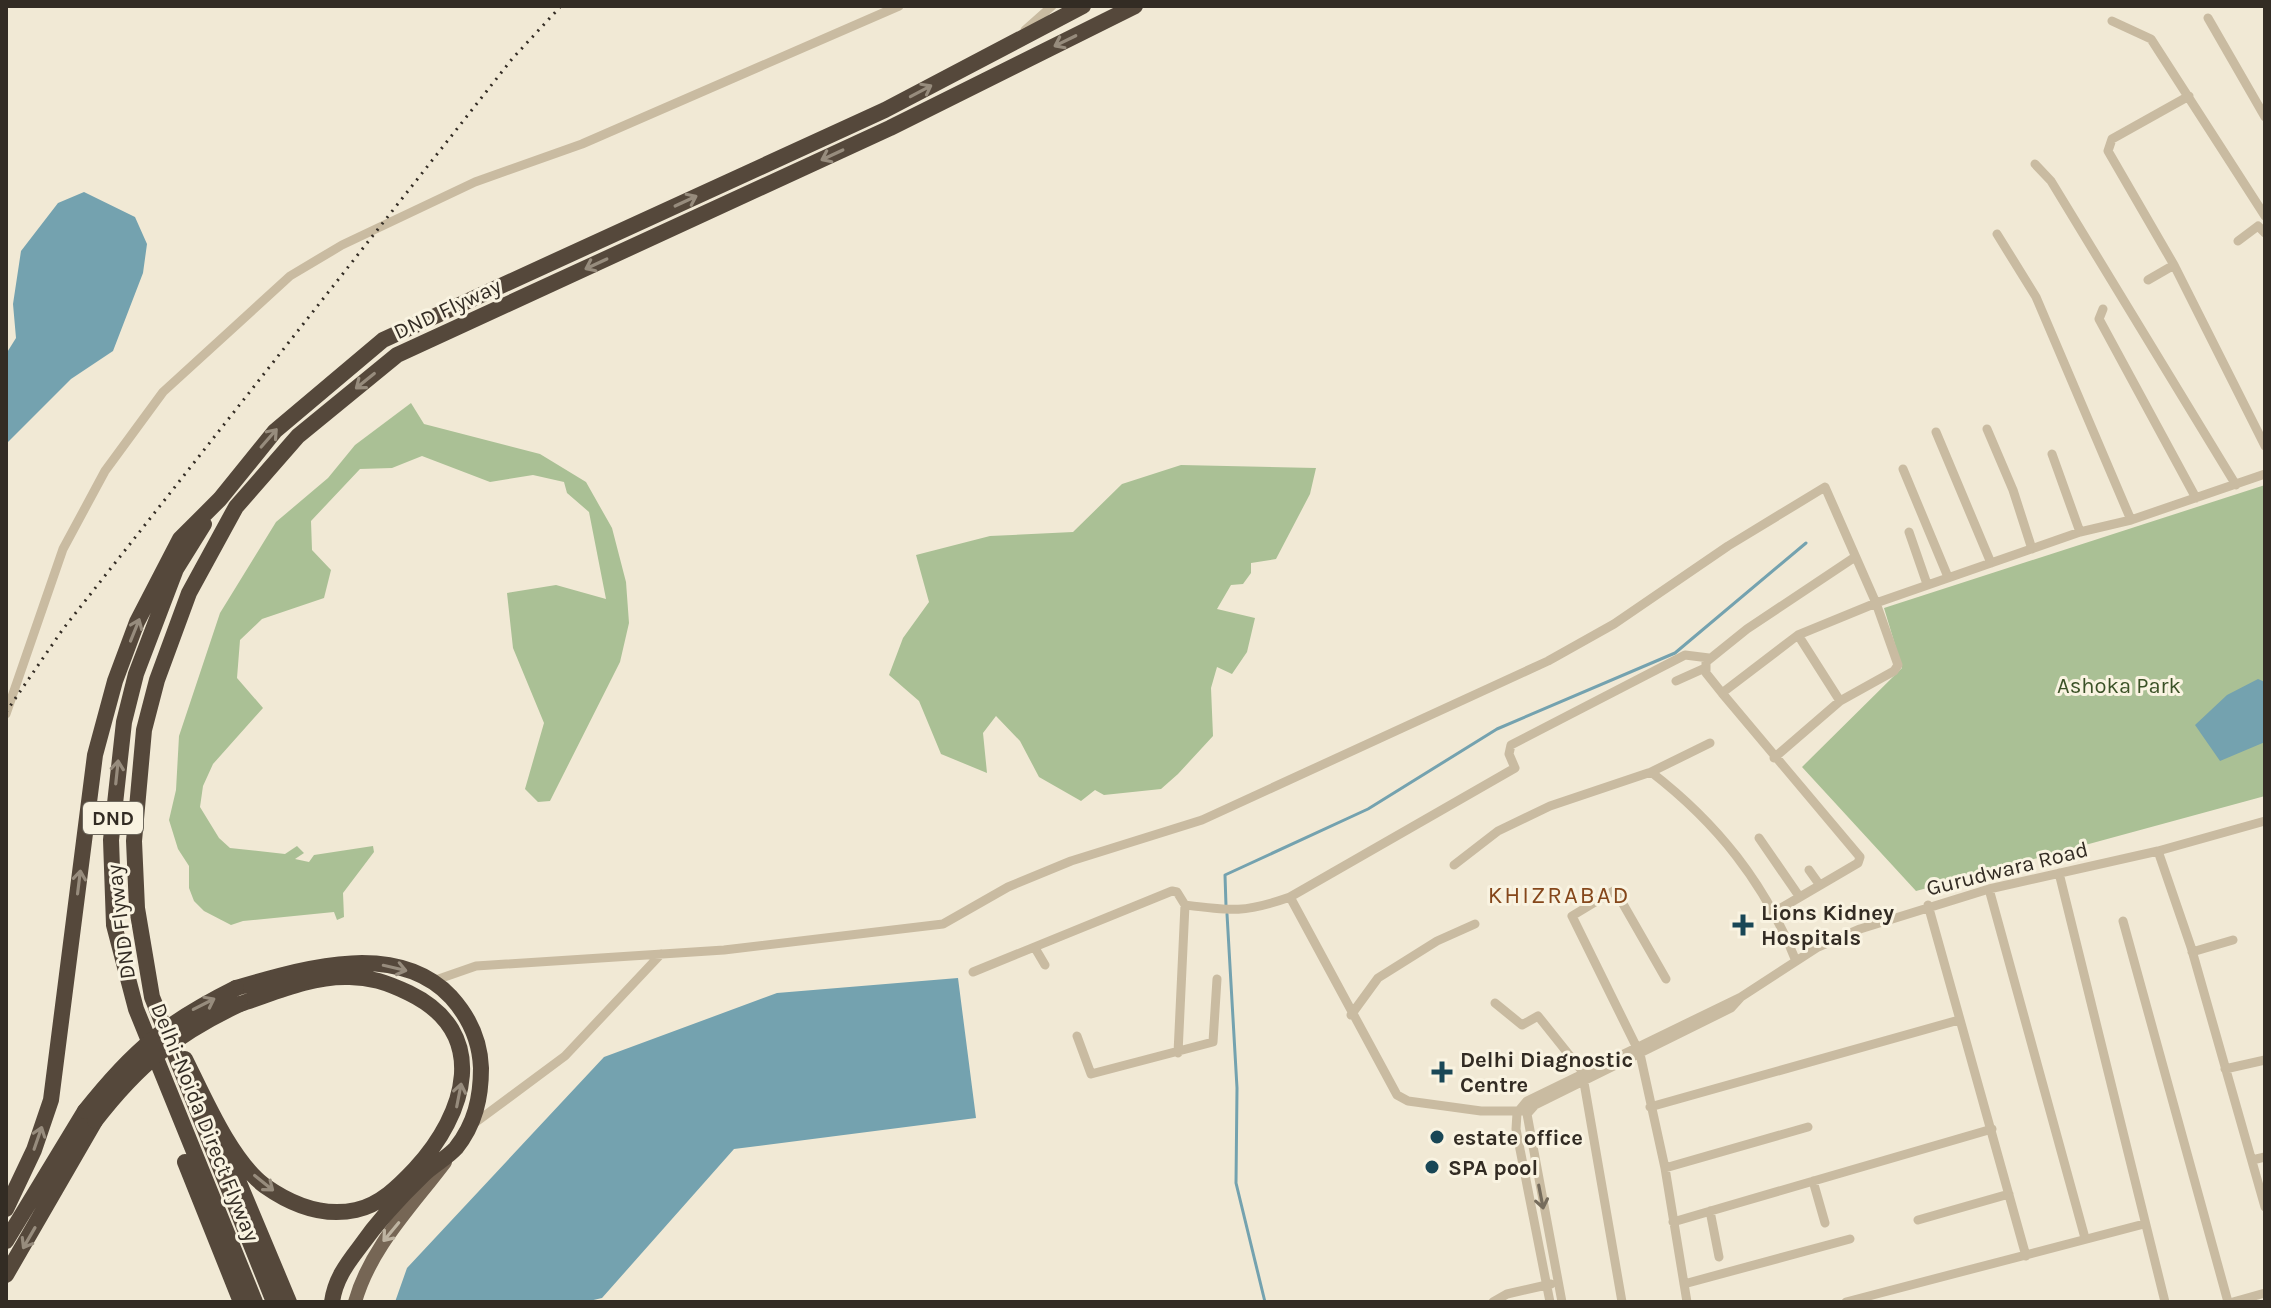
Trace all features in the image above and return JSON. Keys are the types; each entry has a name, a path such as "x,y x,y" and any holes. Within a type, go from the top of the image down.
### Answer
{"highway":[{"name":"DND Flyway","path":"220,499 275,431 383,340 885,110 1083,6"},
{"name":"DND Flyway","path":"152,997 137,908 134,841 137,778 157,680 189,593 236,507 298,436 397,355 890,128 1135,6"},
{"path":"6,1209 34,1150 51,1100 95,755 115,681 137,622 180,539 220,499"},
{"name":"Delhi-Noida Direct Flyway","path":"220,499 176,569 136,674 117,771 111,840 114,925 136,1009 255,1302"},
{"path":"6,1241 90,1116 163,1048 238,996 308,970 359,963 402,968 430,982 460,1008 477,1040 481,1084 472,1125 455,1148 383,1214 339,1277 332,1302"},
{"path":"152,997 245,1165 263,1185 292,1202 326,1212 371,1205 400,1185 430,1152 449,1124 460,1091 459,1046 446,1019 420,998 384,981 343,977 238,996"},
{"name":"Delhi-Noida Direct Flyway","path":"152,997 205,1136 274,1302"},
{"path":"160,1071 168,1122 241,1302"},
{"path":"195,1079 289,1302"},
{"path":"6,1275 90,1116"}],"main road":[{"path":"355,1302 361,1281 380,1245 455,1148"}],"street":[{"path":"6,714 63,549 105,471 163,392 290,276 342,245 475,182 582,144 899,6"},
{"path":"1007,45 1052,6"},
{"path":"2208,18 2261,102 2265,117"},
{"path":"2112,21 2151,39 2265,216"},
{"path":"2189,96 2112,139 2108,146 2110,156 2174,265 2265,446"},
{"path":"2035,164 2051,181 2236,485"},
{"path":"2238,241 2258,226 2265,233"},
{"path":"1997,234 2036,297 2131,520"},
{"path":"2148,280 2174,265"},
{"path":"2103,309 2099,319 2196,498"},
{"path":"1987,429 2013,490 2032,549"},
{"path":"1936,432 1991,563"},
{"path":"2052,454 2080,532"},
{"path":"1903,469 1948,577"},
{"path":"1722,693 1798,635 1876,603 2080,532 2131,520 2265,474"},
{"path":"430,982 476,966 661,954 943,924 1008,887 1071,861 1216,814 1548,661 1614,624 1728,546 1825,487 1876,603 1898,665 1894,671 1840,701 1774,758"},
{"path":"1909,532 1927,584"},
{"path":"1676,681 1707,663 1855,557"},
{"path":"1798,635 1840,701"},
{"path":"1185,905 1231,911 1254,910 1290,897 1515,768 1509,754 1511,745 1685,655 1707,663 1722,693 1860,857 1858,863 1776,911"},
{"path":"1454,865 1498,831 1550,806 1651,772 1710,743"},
{"path":"1651,772 1686,801 1730,848 1776,911 1796,961"},
{"name":"Gurudwara Road","path":"1639,1050 1731,1008 1741,997 1835,938 1928,905 2158,851 2265,821"},
{"path":"1759,838 1799,896"},
{"path":"2158,851 2192,952 2265,1207"},
{"path":"1809,870 1819,884"},
{"path":"2059,873 2165,1302"},
{"path":"1989,889 2085,1238"},
{"path":"1666,979 1615,890 1572,916 1639,1050 1665,1168 1687,1302"},
{"path":"973,972 1172,891 1177,892 1185,905 1178,1053"},
{"path":"1290,897 1387,1082 1403,1099 1481,1111 1523,1111"},
{"path":"1928,905 2026,1256"},
{"path":"2123,921 2230,1302 2265,1293"},
{"path":"1351,1015 1378,978 1437,941 1475,924"},
{"path":"2192,952 2233,940"},
{"path":"1035,948 1045,965"},
{"path":"472,1125 565,1056 661,954"},
{"path":"1077,1036 1091,1074 1213,1042 1217,979"},
{"path":"1495,1003 1522,1025 1538,1016 1583,1076 1622,1302"},
{"path":"1650,1107 1959,1020"},
{"path":"1550,1302 1516,1129 1523,1111 1539,1093 1639,1050"},
{"path":"2225,1069 2265,1060"},
{"path":"1523,1111 1562,1302"},
{"path":"1665,1168 1808,1127"},
{"path":"1673,1222 1992,1129"},
{"path":"2252,1160 2265,1157"},
{"path":"1813,1181 1825,1223"},
{"path":"1918,1220 2009,1194"},
{"path":"1710,1211 1719,1257"},
{"path":"1846,1302 2144,1224"},
{"path":"1684,1284 1850,1239"},
{"path":"1493,1302 1507,1294 1559,1283"}],"green space":[{"path":"411,403 424,424 540,454 586,482 612,528 626,582 629,623 620,662 550,801 538,802 525,789 544,723 513,648 507,593 556,585 606,599 589,512 567,493 564,482 533,475 490,482 422,456 392,468 360,469 311,521 312,550 331,570 324,598 262,619 240,640 237,678 263,708 213,764 203,786 200,807 219,838 230,848 285,854 297,846 304,853 295,859 309,862 314,855 373,846 374,852 343,893 344,917 337,920 334,912 243,921 231,925 204,911 194,901 189,888 189,866 178,849 169,820 176,790 179,736 220,613 276,522 328,478 355,445"},
{"path":"1181,465 1316,468 1310,494 1276,559 1251,563 1251,573 1243,584 1231,585 1217,609 1255,618 1247,652 1232,674 1217,667 1211,688 1213,736 1161,789 1104,795 1095,790 1081,801 1039,777 1020,741 996,716 983,733 987,773 941,754 919,701 889,675 903,638 929,602 916,555 990,536 1073,532 1122,484"},
{"name":"Ashoka Park","path":"2265,485 2265,796 1916,891 1802,767 1902,668 1884,608"}],"water":[{"path":"84,192 135,217 147,244 143,273 113,351 71,379 6,444 6,354 16,338 13,304 21,251 58,203"},
{"path":"2258,679 2265,682 2265,742 2220,761 2195,725 2227,695"},
{"path":"958,978 976,1118 734,1149 602,1298 585,1302 395,1302 407,1268 604,1057 777,993"}],"waterway":[{"path":"1226,906 1225,875 1368,809 1497,729 1675,653 1806,543"},
{"path":"1227,914 1237,1088 1236,1183 1265,1302"}],"railway":[{"path":"6,712 63,629 512,59 561,6"}],"place":[{"name":"Lions Kidney Hospitals","path":"1743,925"},
{"name":"Delhi Diagnostic Centre","path":"1442,1072"},
{"name":"estate office","path":"1437,1137"},
{"name":"SPA pool","path":"1432,1167"}],"district":[{"name":"KHIZRABAD","path":"1559,895"}]}
